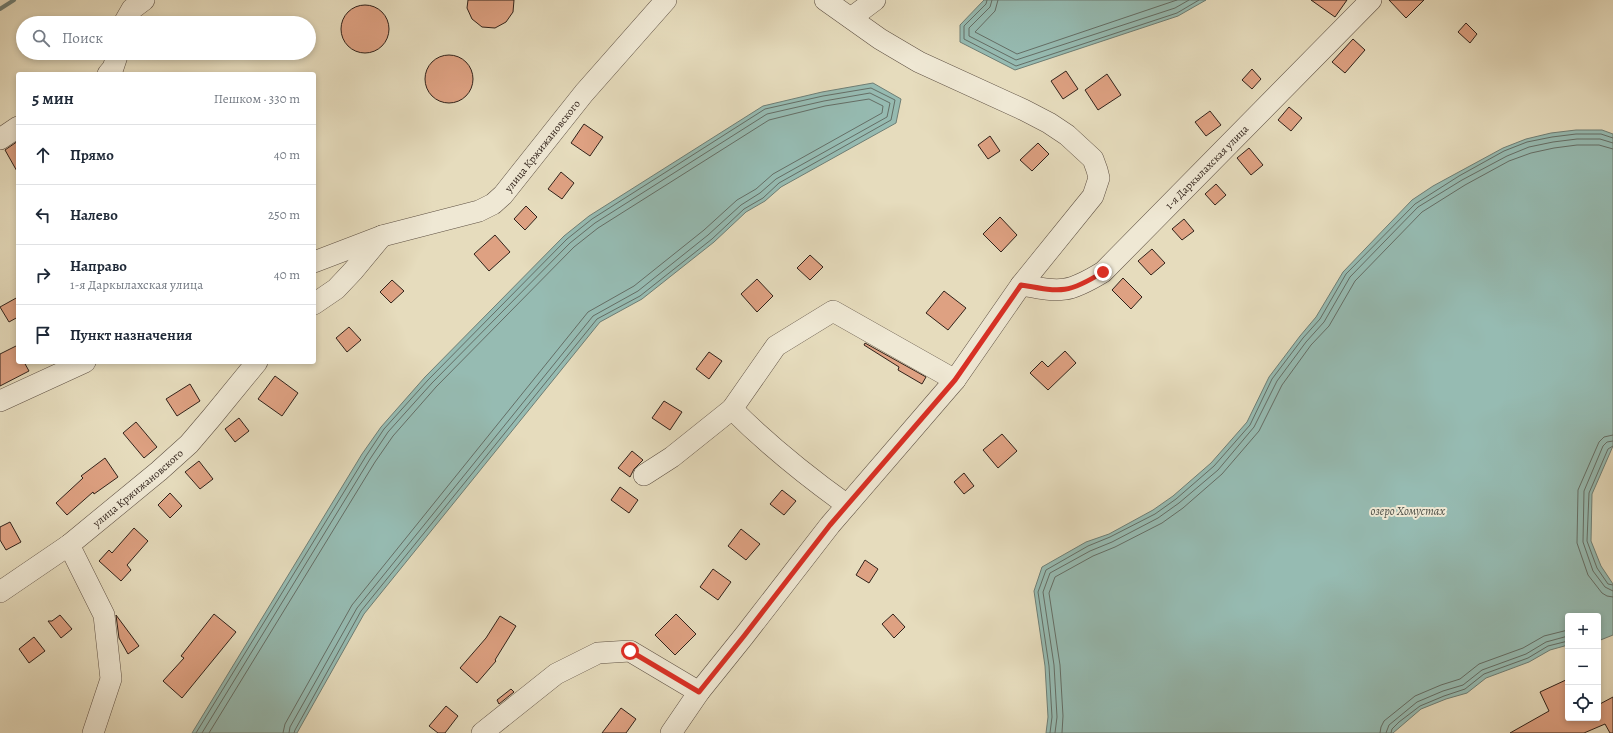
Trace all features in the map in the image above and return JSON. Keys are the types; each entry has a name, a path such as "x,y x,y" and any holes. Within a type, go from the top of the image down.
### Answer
{"street":[{"path":"128,16 132,9 144,0"},
{"name":"улица Кржижановского","path":"316,261 382,236 464,216 493,204 503,195 584,93 666,0"},
{"path":"671,733 699,692 830,525 955,380 1021,285 1093,196 1099,178 1093,159 1067,135 1049,123 919,62 880,39 825,0"},
{"path":"851,18 874,0"},
{"name":"1-я Даркылахская улица","path":"1021,285 1056,291 1064,290 1085,283 1103,272 1371,0"},
{"path":"110,72 116,60"},
{"path":"0,139 16,128"},
{"path":"316,303 336,289 382,236"},
{"path":"644,475 672,456 732,409 776,346 833,311 955,380"},
{"path":"0,400 81,364"},
{"name":"улица Кржижановского","path":"0,592 69,544 159,471 189,444 255,364"},
{"path":"732,409 749,426 830,493 847,505"},
{"path":"69,544 104,615 111,679 94,733"},
{"path":"482,733 556,674 598,653 630,651 699,692"}],"water":[{"path":"984,0 1206,0 1178,16 1015,70 960,42 960,25"},
{"path":"873,83 901,99 896,123 781,187 765,201 746,212 714,242 642,299 600,322 364,614 297,733 192,733 362,454 381,427 425,377 564,236 589,216 763,106 822,92"},
{"name":"озеро Хомустах","path":"1576,130 1602,130 1613,134 1613,446 1592,494 1591,541 1601,566 1613,584 1613,635 1601,640 1601,613 1565,613 1565,646 1550,650 1529,662 1486,678 1467,693 1446,699 1421,709 1393,733 1046,733 1048,717 1045,666 1034,591 1042,567 1086,542 1109,534 1153,510 1173,496 1211,463 1247,422 1269,377 1316,317 1343,272 1412,200 1433,186 1503,148 1526,139 1551,133"}],"building":[{"path":"468,0 514,0 513,12 506,22 495,28 482,27 472,19 467,8"},
{"path":"1311,0 1347,0 1335,17"},
{"path":"1389,0 1424,0 1406,18"},
{"path":"365,5 374,7 382,12 387,20 389,29 387,38 382,46 374,51 365,53 356,51 348,46 343,38 341,29 343,20 348,12 356,7"},
{"path":"1466,23 1477,34 1470,43 1458,32"},
{"path":"1353,39 1365,50 1345,73 1332,62"},
{"path":"449,55 458,57 466,62 471,70 473,79 471,88 466,96 458,101 449,103 440,101 432,96 427,88 425,79 427,70 432,62 440,57"},
{"path":"1252,69 1261,79 1252,89 1242,80"},
{"path":"1066,71 1078,89 1063,99 1051,81"},
{"path":"1107,74 1121,95 1098,110 1085,90"},
{"path":"1289,107 1302,118 1291,131 1278,120"},
{"path":"1210,111 1221,125 1206,136 1195,122"},
{"path":"584,124 603,137 590,156 571,143"},
{"path":"990,136 1000,151 988,159 978,145"},
{"path":"16,142 16,169 5,150"},
{"path":"1038,143 1049,154 1032,171 1020,160"},
{"path":"1249,148 1263,165 1251,175 1237,158"},
{"path":"561,172 574,183 562,199 548,189"},
{"path":"1216,184 1226,195 1215,205 1205,194"},
{"path":"526,206 537,217 525,230 514,219"},
{"path":"1000,217 1017,235 1001,252 983,234"},
{"path":"1184,219 1194,231 1182,240 1172,229"},
{"path":"495,235 510,252 489,271 474,254"},
{"path":"1152,249 1165,263 1151,275 1138,261"},
{"path":"810,255 823,267 810,280 797,268"},
{"path":"1123,278 1142,297 1131,309 1112,290"},
{"path":"757,279 773,296 757,312 741,294"},
{"path":"392,280 404,291 391,303 380,292"},
{"path":"944,291 966,308 948,330 926,313"},
{"path":"16,298 16,318 9,322 0,307"},
{"path":"349,327 361,340 347,352 336,338"},
{"path":"865,343 926,377 922,384 898,370 899,367 864,345"},
{"path":"16,346 16,364 25,364 29,371 0,386 0,354"},
{"path":"1065,351 1076,363 1048,390 1030,373 1042,361 1048,367"},
{"path":"709,352 722,361 709,379 696,369"},
{"path":"275,376 298,393 282,416 258,399"},
{"path":"190,384 200,401 177,416 166,399"},
{"path":"664,401 682,412 670,430 652,418"},
{"path":"239,418 249,431 235,442 225,429"},
{"path":"136,422 157,447 144,458 123,433"},
{"path":"1002,434 1017,451 998,468 983,450"},
{"path":"632,451 643,460 634,469 630,477 618,468"},
{"path":"105,458 118,477 94,494 93,492 67,515 56,503 83,478 81,476"},
{"path":"199,461 213,479 200,489 185,472"},
{"path":"964,473 974,486 964,494 954,482"},
{"path":"620,487 638,500 629,513 611,500"},
{"path":"782,490 796,501 784,515 770,504"},
{"path":"170,493 182,506 170,518 158,505"},
{"path":"10,522 21,542 6,550 0,540 0,527"},
{"path":"134,528 148,541 127,565 131,570 121,581 99,561 109,550 112,553"},
{"path":"741,529 760,544 746,560 728,546"},
{"path":"865,560 878,569 869,583 856,575"},
{"path":"713,569 731,582 718,600 700,587"},
{"path":"214,614 236,632 182,698 163,681 184,658 181,656"},
{"path":"676,614 696,634 675,655 655,635"},
{"path":"893,614 905,627 894,638 882,624"},
{"path":"60,615 72,629 61,638 48,621 52,621"},
{"path":"116,615 139,646 128,654 119,638"},
{"path":"500,616 516,626 495,660 496,661 477,683 460,668 486,638"},
{"path":"34,637 45,651 29,663 19,649"},
{"path":"1565,680 1565,721 1601,721 1601,703 1613,697 1613,733 1610,733 1605,724 1584,733 1510,733 1549,711 1540,692"},
{"path":"511,689 514,692 499,704 497,700"},
{"path":"446,706 458,716 445,733 438,733 429,726"},
{"path":"621,708 636,719 626,733 602,733"}],"waterway":[{"path":"0,9 14,0"}],"route":[{"path":"630,651 699,692 830,525 955,380 1021,285 1056,291 1085,283 1103,272"}]}
